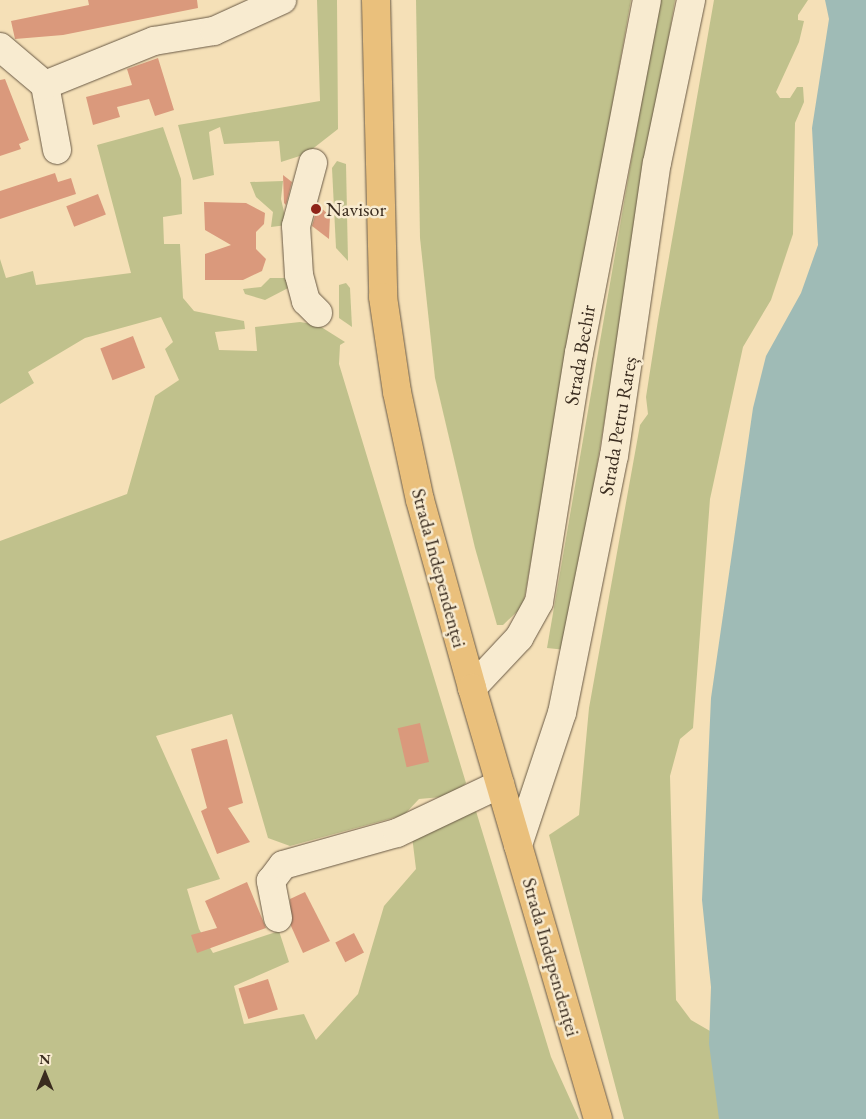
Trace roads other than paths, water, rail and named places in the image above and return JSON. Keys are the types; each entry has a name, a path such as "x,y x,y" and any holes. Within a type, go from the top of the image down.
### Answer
{"main road":[{"name":"Strada Independenței","path":"376,0 383,297 420,500 472,688 598,1119"}],"street":[{"path":"45,85 154,41 214,31 282,0"},
{"name":"Strada Bechir","path":"472,688 519,638 539,602 579,354 646,0"},
{"name":"Strada Petru Rareș","path":"518,845 564,703 614,456 657,163 691,0"},
{"path":"0,47 45,85 57,150"},
{"path":"313,163 296,226 299,275 306,301 318,313"},
{"path":"278,918 271,881 284,865 397,833 500,784"}],"water":[{"path":"825,0 866,0 866,1119 719,1119 709,1044 711,987 702,900 711,698 753,408 766,356 801,293 818,245 812,128 829,19"}],"place":[{"name":"Navisor","path":"316,209"}]}
